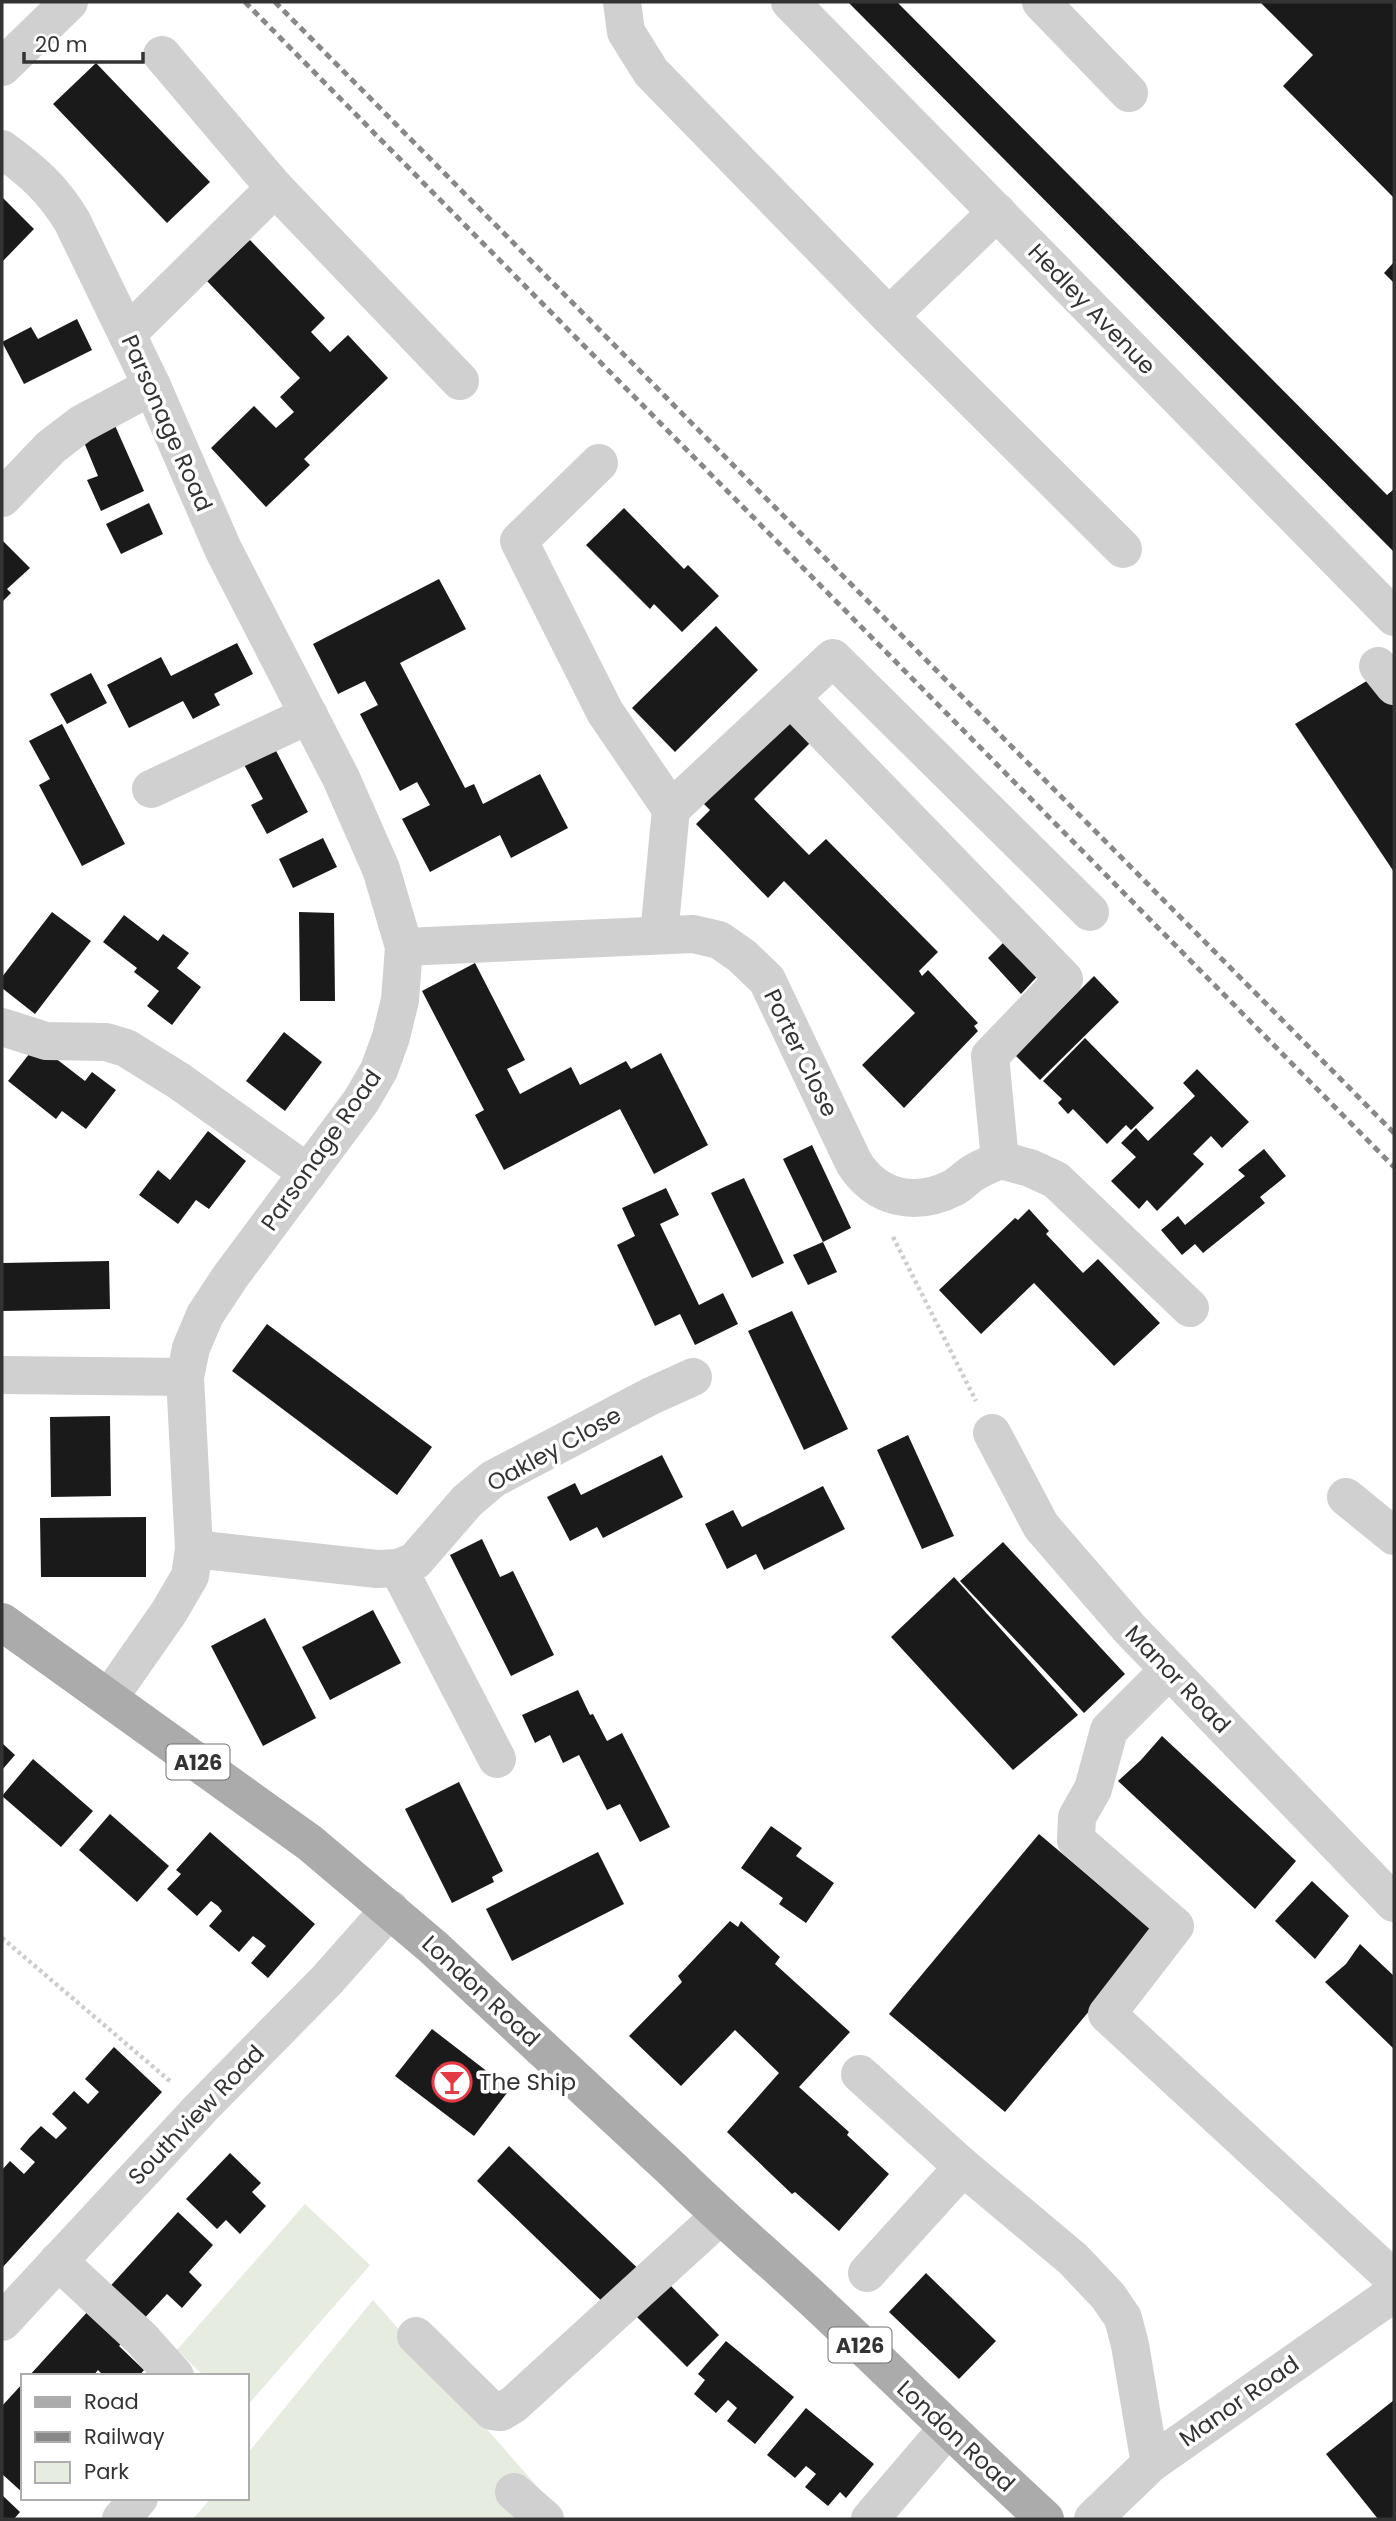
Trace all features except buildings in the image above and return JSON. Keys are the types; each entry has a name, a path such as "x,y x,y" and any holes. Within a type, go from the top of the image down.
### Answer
{"main road":[{"name":"London Road","path":"2,1622 310,1843 390,1909 674,2171 719,2217 831,2316 947,2429 1045,2519"}],"street":[{"path":"2,67 69,2"},
{"path":"622,2 626,32 651,72 889,316 1123,549"},
{"name":"Hedley Avenue","path":"790,2 1394,617"},
{"path":"1041,2 1129,93"},
{"path":"162,55 275,188 460,381"},
{"name":"Parsonage Road","path":"2,149 32,170 56,195 72,220 152,386 223,549 341,778 377,859 404,947 400,1000 379,1070 362,1101 230,1277 205,1315 191,1348 185,1377 194,1549 190,1576 169,1612 110,1698"},
{"path":"127,334 275,188"},
{"path":"889,316 997,212"},
{"path":"2,498 51,447 81,424 152,386"},
{"path":"599,463 519,541 605,712 671,808 659,935"},
{"path":"671,808 833,658 1090,912"},
{"path":"790,698 1064,979 990,1056 1000,1160"},
{"path":"151,789 309,715"},
{"name":"Porter Close","path":"404,947 693,934 719,940 743,956 767,980 864,1180"},
{"path":"2,1027 47,1041 106,1042 125,1048 179,1081 308,1172"},
{"path":"864,1180 905,1198 929,1197 955,1187 975,1172 1000,1160 1030,1168 1056,1180 1190,1308"},
{"path":"2,1375 185,1377"},
{"name":"Oakley Close","path":"398,1568 415,1561 467,1501 494,1479 651,1396 693,1377"},
{"name":"Manor Road","path":"992,1433 1041,1526 1130,1629 1394,1903"},
{"path":"1346,1497 1394,1536"},
{"path":"194,1549 377,1569 398,1568 497,1759"},
{"path":"1169,1670 1110,1730 1093,1789 1077,1817 1076,1840 1175,1926 1107,2014 1394,2279"},
{"name":"Southview Road","path":"2,2322 201,2108 327,1980 390,1909"},
{"path":"860,2074 963,2167 1073,2259 1108,2296 1123,2318 1130,2345 1150,2463"},
{"path":"867,2273 963,2167"},
{"path":"416,2336 492,2411 502,2412 719,2217"},
{"path":"58,2261 141,2338 173,2374"},
{"name":"Manor Road","path":"1093,2519 1150,2463 1394,2293"},
{"path":"870,2519 947,2429"},
{"path":"514,2492 545,2519"},
{"path":"121,2519 137,2500"}],"path":[{"path":"864,1180 992,1433"},
{"path":"2,1938 201,2108"}],"green space":[{"path":"305,2204 370,2265 248,2405 248,2374 202,2374 177,2350"},
{"path":"373,2300 566,2519 193,2519 209,2500 248,2500 248,2453"}],"railway":[{"path":"245,2 1394,1167"},
{"path":"275,2 1394,1133"}],"place":[{"name":"The Ship","path":"452,2082"}]}
